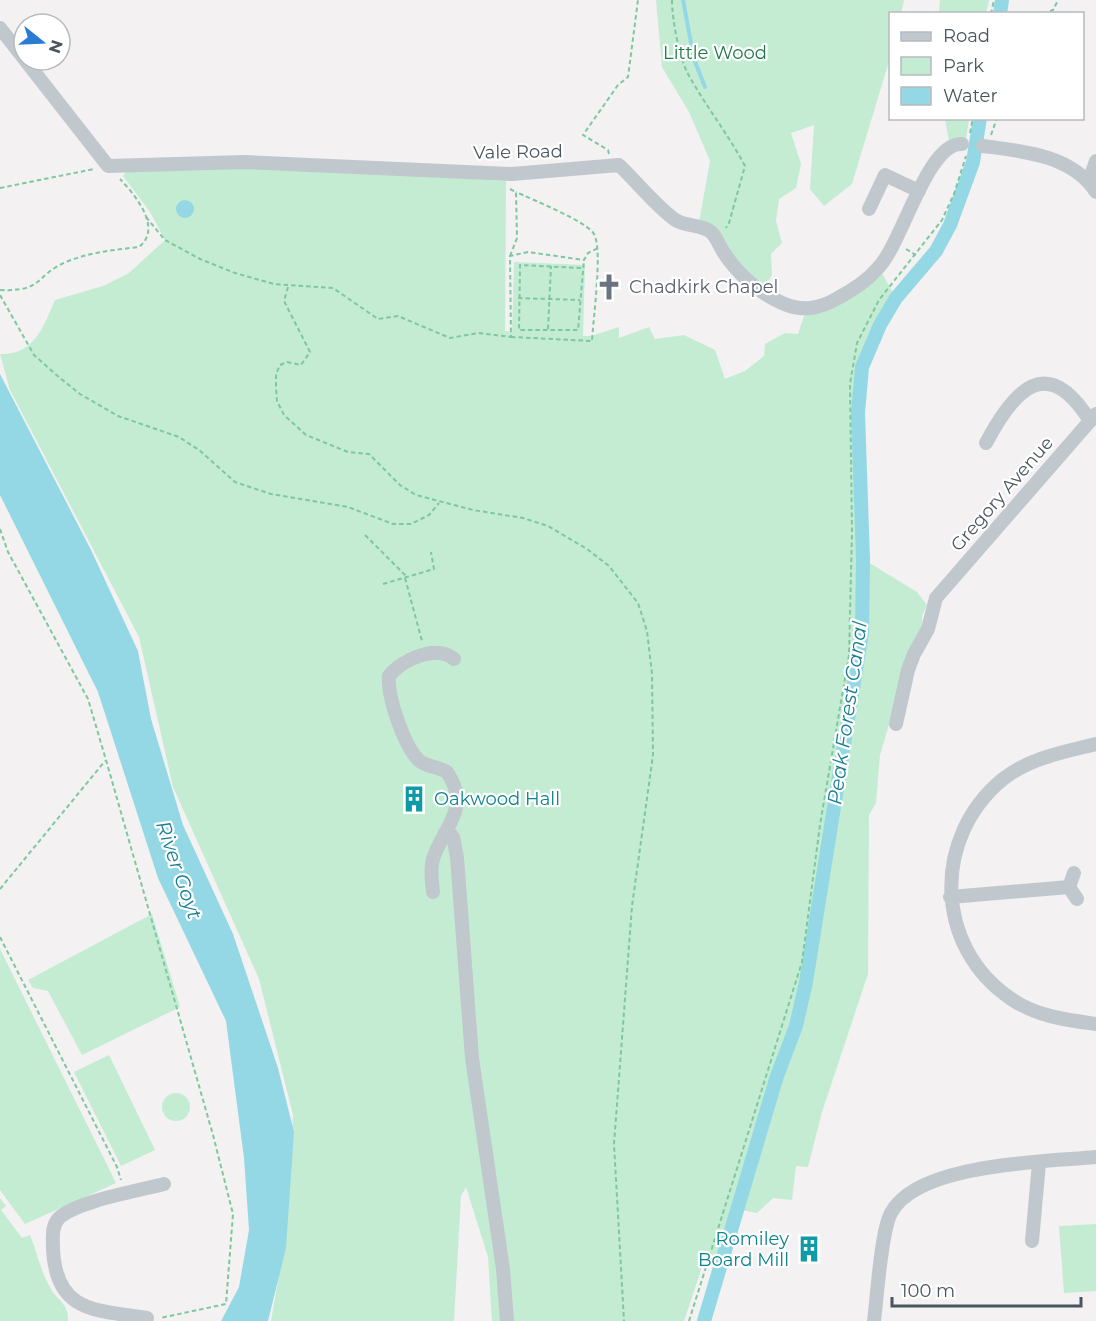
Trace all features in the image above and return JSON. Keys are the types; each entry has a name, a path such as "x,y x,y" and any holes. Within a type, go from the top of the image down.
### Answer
{"street":[{"path":"0,28 108,166"},
{"name":"Vale Road","path":"108,166 245,162 512,174 619,165 675,221 712,232 740,273 762,292 783,304 806,310 827,305 857,287 879,268 896,243 919,191 943,151 956,143 962,144"},
{"path":"986,147 1047,156 1093,187 1096,161"},
{"path":"869,209 885,174 919,191"},
{"path":"986,443 1010,403 1023,390 1041,383 1056,386 1076,398 1093,418"},
{"name":"Gregory Avenue","path":"896,724 908,670 928,629 936,598 1093,418"},
{"path":"433,892 432,864 448,832 457,801 452,780 439,767 421,762 404,738 388,686 389,676 405,662 442,653 454,658"},
{"path":"1096,744 1037,759 1004,778 989,792 968,822 959,844 950,897 954,922 963,946 991,984 1010,999 1044,1015 1096,1024"},
{"path":"448,832 453,837 457,857 472,1058 503,1269 507,1321"},
{"path":"1069,887 1074,873"},
{"path":"950,897 1069,887"},
{"path":"1069,887 1077,899"},
{"path":"874,1321 890,1214 904,1195 942,1178 994,1166 1096,1157"},
{"path":"1032,1241 1039,1163"},
{"path":"150,1319 81,1306 62,1288 54,1262 53,1235 59,1218 75,1208 164,1184"}],"path":[{"path":"609,154 608,150 583,135 618,85 628,77 638,0"},
{"path":"672,0 672,14 686,72 730,137 745,166 729,223"},
{"path":"1048,12 1053,10 1058,0"},
{"path":"986,147 996,120"},
{"path":"689,1321 792,1000 802,962 820,825 849,655 852,532 850,384 857,343 879,300 926,244 942,220 954,194 965,160"},
{"path":"0,188 108,166 135,195 146,217 165,240 200,259 235,273 288,287 312,285 333,288 378,319 398,316 450,339 479,333 592,341 598,248 594,232 583,224 510,189 512,174"},
{"path":"511,337 510,256 517,238 516,192"},
{"path":"0,290 14,291 38,284 51,269 90,253 140,247 149,234 146,217"},
{"path":"581,268 520,265 519,330 579,330 581,268 588,253 598,248"},
{"path":"510,256 528,252 584,260"},
{"path":"548,329 551,266"},
{"path":"288,287 284,301 290,317 301,329 310,352 308,359 302,365 287,362 280,365 276,374 277,401 284,415 306,435 348,452 369,454 400,484 416,495 473,510 523,518 548,526 587,549 609,566 638,603 647,631 652,683 653,755 632,906 614,1144 624,1321"},
{"path":"0,296 34,355 60,378 118,416 179,437 199,450 236,482 271,494 348,507 393,524 411,524 429,515 440,501"},
{"path":"518,298 580,300"},
{"path":"0,529 8,552 88,699 213,1134 233,1214 226,1304 150,1319"},
{"path":"365,535 406,578 425,656"},
{"path":"383,584 434,569 430,552"},
{"path":"0,888 106,760"},
{"path":"0,937 117,1167 125,1195"}],"green space":[{"name":"Little Wood","path":"656,0 904,0 901,12 889,12 889,61 852,184 824,206 810,189 814,125 791,133 801,164 796,188 779,199 776,221 782,243 771,254 772,275 762,292 698,228 710,161 689,112 662,67"},
{"path":"940,0 989,0 986,12 939,12"},
{"path":"945,120 969,120 966,139 949,141"},
{"path":"277,168 506,181 505,331 512,332 514,262 585,265 583,336 591,336 619,327 619,338 649,327 655,339 684,335 715,350 725,379 745,371 764,356 765,344 785,333 798,334 806,310 879,268 896,298 868,350 858,391 856,439 863,559 917,592 927,605 922,616 923,636 912,646 880,755 876,803 869,815 868,974 822,1112 808,1167 796,1166 792,1200 773,1198 757,1213 736,1209 724,1261 706,1255 684,1321 492,1321 488,1257 466,1187 461,1196 454,1321 271,1321 286,1236 293,1115 259,979 173,787 139,637 10,390 0,354 22,350 30,344 42,329 55,300 103,286 129,273 165,240 150,212 123,176 128,170"},
{"path":"152,914 180,1007 82,1055 48,991 33,988 28,980"},
{"path":"0,949 116,1183 25,1224 0,1190"},
{"path":"109,1055 155,1150 121,1166 74,1072"},
{"path":"176,1093 186,1097 190,1107 186,1117 176,1121 166,1117 162,1107 166,1097"},
{"path":"0,1198 6,1206 1,1210 22,1238 30,1235 44,1276 65,1307 68,1321 0,1321"},
{"path":"1096,1224 1096,1291 1064,1293 1059,1226"}],"water":[{"path":"185,200 191,203 194,209 191,215 185,218 179,215 176,209 179,203"},
{"name":"River Goyt","path":"0,374 91,550 138,651 151,719 183,825 233,934 278,1068 294,1132 286,1248 268,1321 221,1321 239,1287 249,1230 244,1158 226,1021 158,878 98,692 0,495"}],"waterway":[{"path":"683,0 694,59 705,87"},
{"name":"Peak Forest Canal","path":"1000,12 1002,0"},
{"name":"Peak Forest Canal","path":"704,1321 777,1076 796,1026 806,982 862,632 863,559 858,413 862,367 880,325 896,298 936,251 950,225 973,162 980,120"}],"place":[{"name":"Chadkirk Chapel","path":"609,287"},
{"name":"Oakwood Hall","path":"414,799"},
{"name":"Romiley Board Mill","path":"809,1249"}]}
